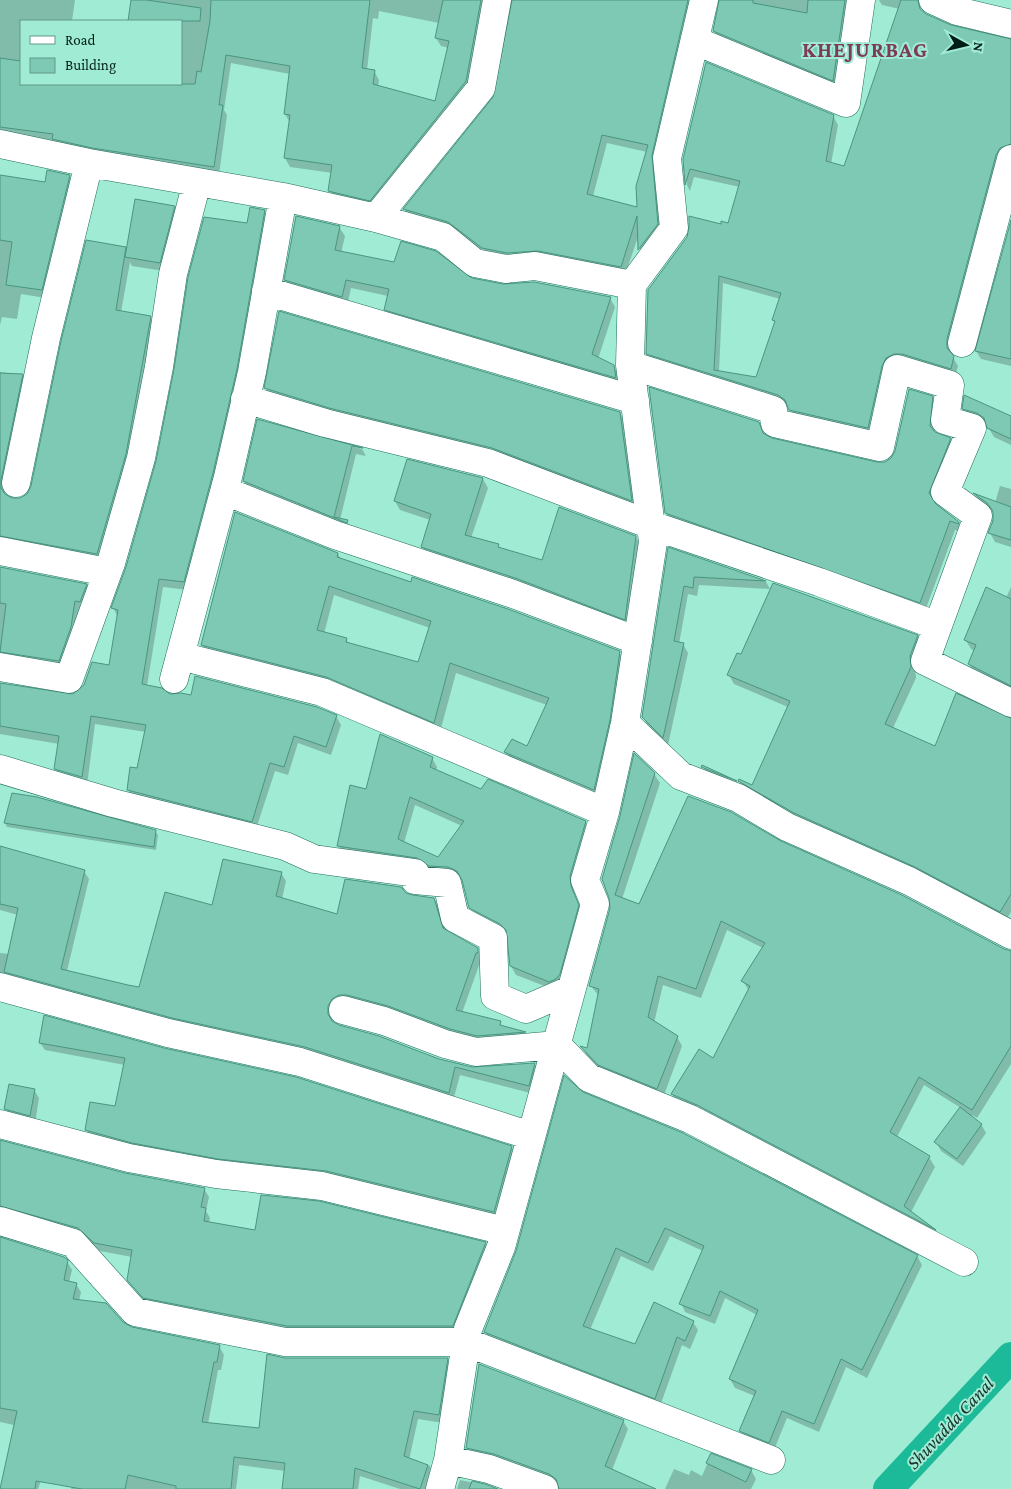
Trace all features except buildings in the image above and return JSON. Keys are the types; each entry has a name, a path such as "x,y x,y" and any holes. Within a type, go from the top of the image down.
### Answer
{"street":[{"path":"376,218 480,88 497,0"},
{"path":"440,1489 448,1460 468,1329 505,1231 595,904 585,880 605,812 625,723 653,542 630,365 632,285 674,228 667,158 696,41 704,0"},
{"path":"696,41 846,102 861,0"},
{"path":"933,0 957,11 1011,24"},
{"path":"0,144 89,163 283,197 376,218 443,237 475,263 506,269 535,266 632,285"},
{"path":"962,343 1011,159"},
{"path":"16,483 46,338 89,163"},
{"path":"0,667 69,679 108,572 141,458 159,367 173,274 197,182"},
{"path":"283,197 245,399 224,491 177,667 322,692 605,812"},
{"path":"266,291 635,400"},
{"path":"630,365 773,410 775,423 880,447 897,369 950,385 945,420 972,428 945,492 978,516 925,661 1011,703"},
{"path":"245,399 324,423 488,463 651,525 819,582 938,626"},
{"path":"224,491 335,536 513,594 638,641"},
{"path":"0,551 108,572"},
{"path":"625,723 682,776 738,798 788,827 909,881 1011,935"},
{"path":"0,769 113,802 285,846 314,859 415,873 415,880 447,883 456,918 493,938 495,996 526,1009 570,990"},
{"path":"0,987 168,1033 300,1062 531,1136"},
{"path":"342,1010 384,1021 445,1044 476,1052 557,1045"},
{"path":"557,1045 589,1078 690,1119 964,1262"},
{"path":"0,1124 129,1158 216,1174 322,1186 505,1231"},
{"path":"0,1221 73,1243 135,1312 285,1342 466,1342 771,1460"},
{"path":"448,1460 489,1469 544,1489"}],"waterway":[{"name":"Shuvadda Canal","path":"888,1489 1011,1357"}],"district":[{"name":"KHEJURBAG","path":"865,49"}]}
